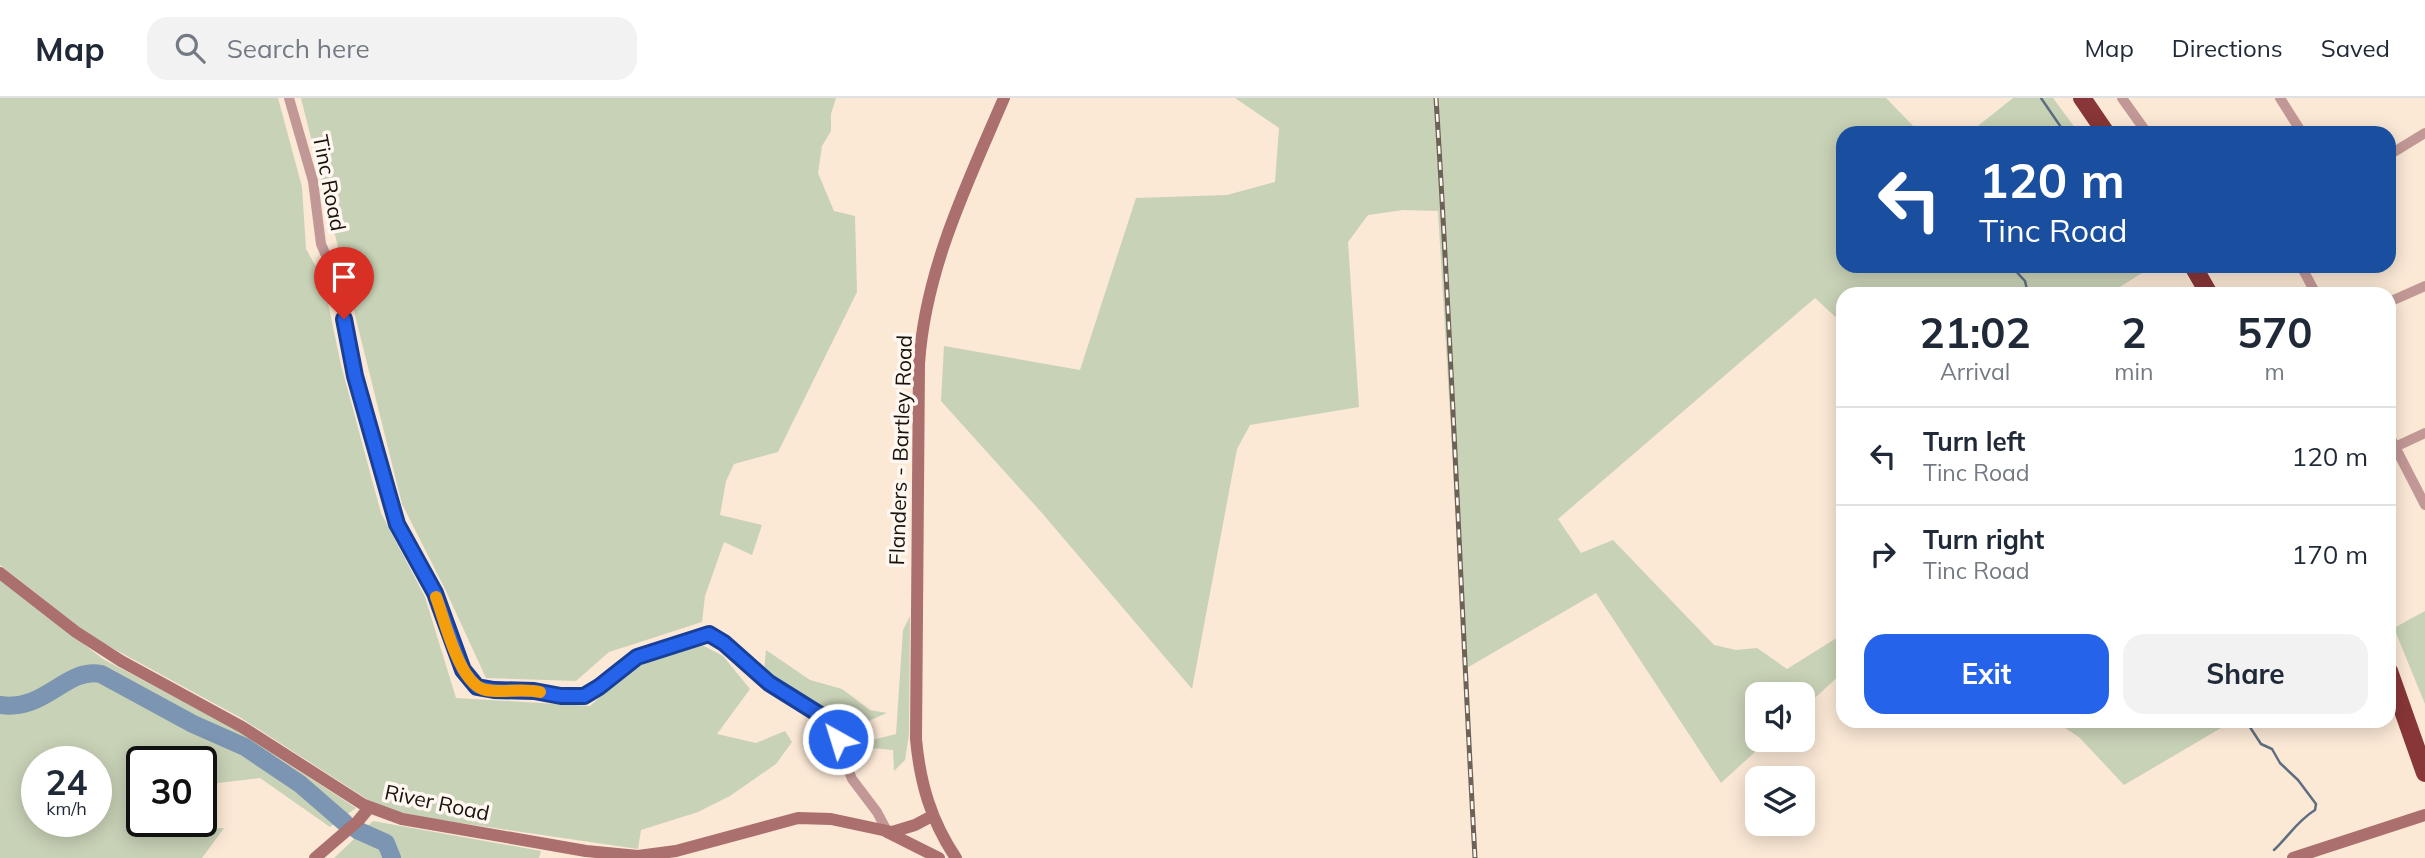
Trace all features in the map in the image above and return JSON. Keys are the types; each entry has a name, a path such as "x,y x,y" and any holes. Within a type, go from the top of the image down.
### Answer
{"highway":[{"path":"2082,98 2101,126"},
{"path":"2396,691 2425,774"}],"street":[{"name":"Tinc Road","path":"289,98 313,181 321,244 339,285 351,360 391,505 401,535 435,593 467,676 477,687 484,690 534,691 578,697 599,687 627,662 644,653 705,634 712,635 756,672 830,723 852,779 877,812 887,831"},
{"name":"Flanders - Bartley Road","path":"956,858 932,816 921,780 916,739 920,353 927,306 950,227 1004,98"},
{"path":"2122,98 2142,126"},
{"path":"2280,98 2298,126"},
{"path":"2396,151 2425,133"},
{"path":"2396,299 2425,285"},
{"path":"2396,447 2425,433"},
{"path":"2396,449 2425,505"},
{"name":"River Road","path":"0,573 76,632 121,662 243,727 369,808 412,821 572,849 638,857 676,851 805,818 831,820 887,831 939,858"},
{"path":"319,854 358,821 369,808"},
{"path":"2293,858 2425,815"},
{"name":"River Road","path":"887,831 906,829 932,816"}],"green space":[{"path":"0,98 278,98 302,187 306,249 323,279 341,365 381,513 425,597 456,698 590,706 632,668 702,645 723,656 750,689 717,734 756,743 785,731 792,742 776,764 730,796 698,812 641,830 638,849 406,815 373,803 241,718 92,637 0,565"},
{"path":"301,98 836,98 831,114 831,131 822,146 818,173 834,211 855,216 857,292 778,452 734,464 726,481 720,515 762,525 752,555 724,542 705,596 702,622 609,652 576,681 486,678 402,504"},
{"path":"1235,98 1886,98 1913,126 1836,126 1836,273 2142,273 2120,287 1836,287 1836,318 1815,298 1558,519 1581,553 1613,540 1714,645 1736,650 1757,648 1787,669 1836,638 1836,678 1815,698 1815,682 1745,682 1745,752 1755,752 1721,783 1596,593 1465,669 1438,211 1403,210 1368,215 1348,242 1359,407 1250,425 1237,449 1192,689 1042,513 941,401 944,346 1080,370 1136,198 1227,195 1275,182 1279,128"},
{"path":"2013,98 2053,98 2074,126 1978,126"},
{"path":"0,580 103,659 235,729 356,808 330,827 260,778 217,783 217,746 126,746 126,837 217,837 217,828 224,828 202,858 0,858"},
{"path":"2425,611 2425,704 2396,633 2396,627"},
{"path":"910,616 909,734 905,760 894,771 893,750 848,746 896,734 903,630"},
{"path":"766,650 810,680 842,689 870,710 887,713 859,725 834,715 764,671"},
{"path":"2065,728 2221,728 2124,785 2079,737"},
{"path":"373,821 541,851 539,858 334,858"}],"waterway":[{"path":"2041,98 2060,126"},
{"path":"2018,273 2026,287"},
{"path":"0,705 30,702 77,677 101,674 193,724 245,747 300,784 345,823"},
{"path":"2251,728 2261,744 2272,749 2280,763 2298,780 2316,804 2315,810 2274,850"},
{"path":"357,830 386,843 392,858"}],"railway":[{"path":"1436,98 1475,858"}],"slow traffic":[{"path":"436,597 463,670 477,687 484,690 540,692"}],"route":[{"path":"344,319 355,376 397,524 435,593 463,670 477,687 484,690 584,696 637,657 709,634 717,637 769,683 825,718 838,739"}]}
